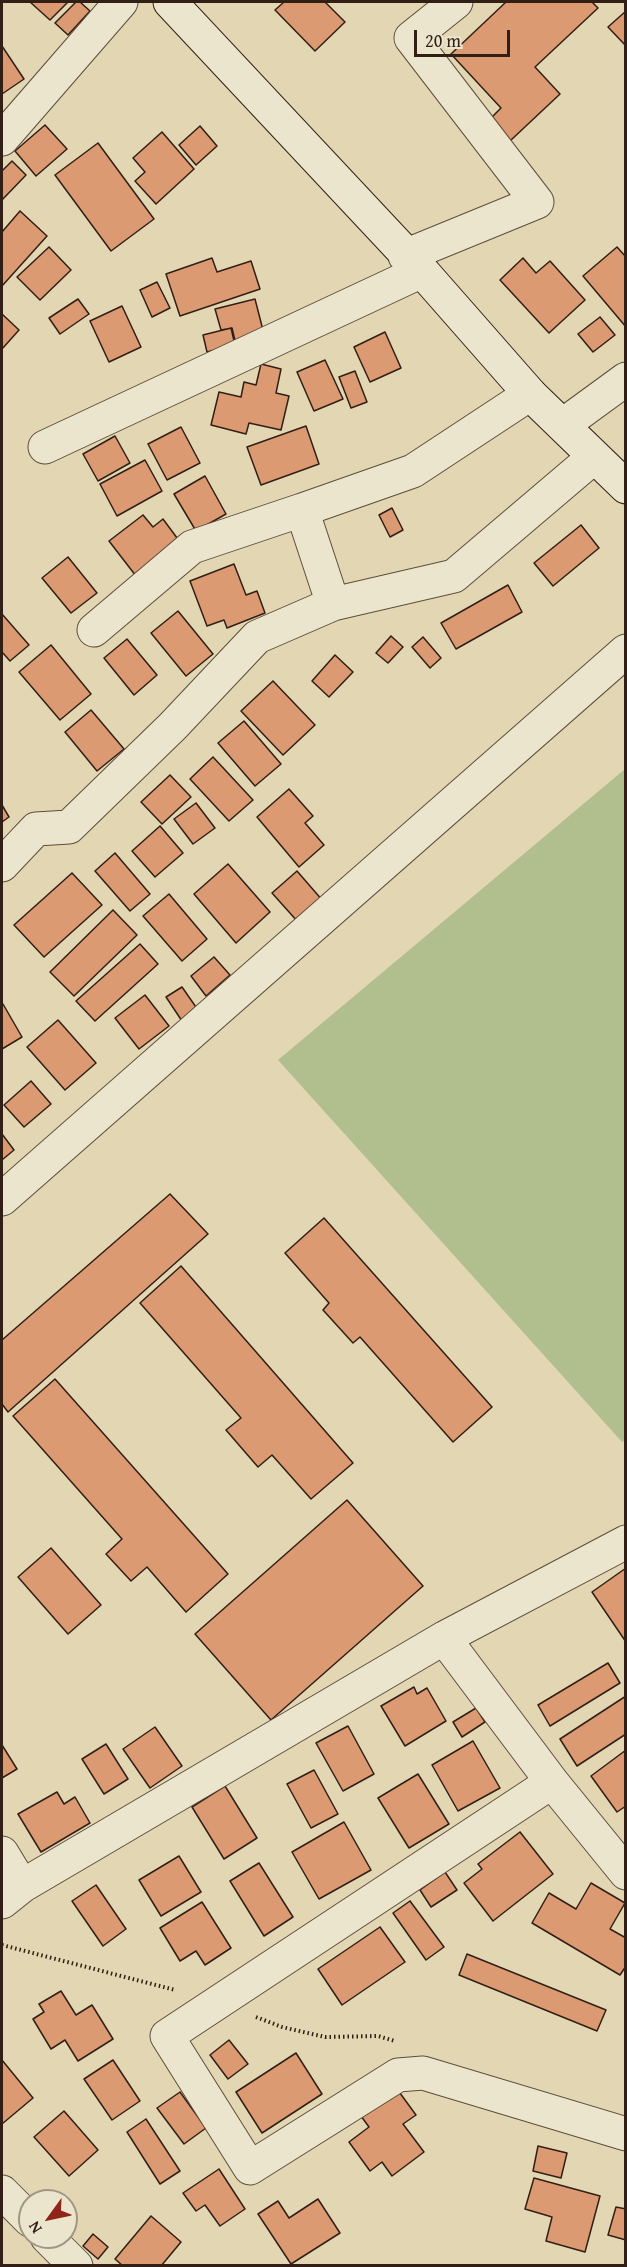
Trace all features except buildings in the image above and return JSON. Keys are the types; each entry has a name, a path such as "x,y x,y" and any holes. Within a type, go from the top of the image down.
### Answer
{"street":[{"path":"2,140 121,2"},
{"path":"170,2 414,263 530,394 626,488"},
{"path":"45,447 537,202 411,38 456,2"},
{"path":"563,425 626,379"},
{"path":"94,630 192,547 413,471 530,394"},
{"path":"2,865 36,829 69,827 173,726 257,637 333,604 454,576 594,458"},
{"path":"302,510 333,604"},
{"path":"2,1199 626,651"},
{"path":"2,1853 12,1894 444,1638 626,1542"},
{"path":"444,1638 552,1782 626,1873"},
{"path":"552,1782 167,2036 250,2168 398,2075 423,2073 626,2134"},
{"path":"2,2192 18,2208"},
{"path":"59,2249 76,2265"}],"path":[{"path":"2,1945 218,2002 282,2027 324,2037 378,2036 401,2043"}],"green space":[{"path":"625,769 626,1439 622,1442 278,1060"}]}
